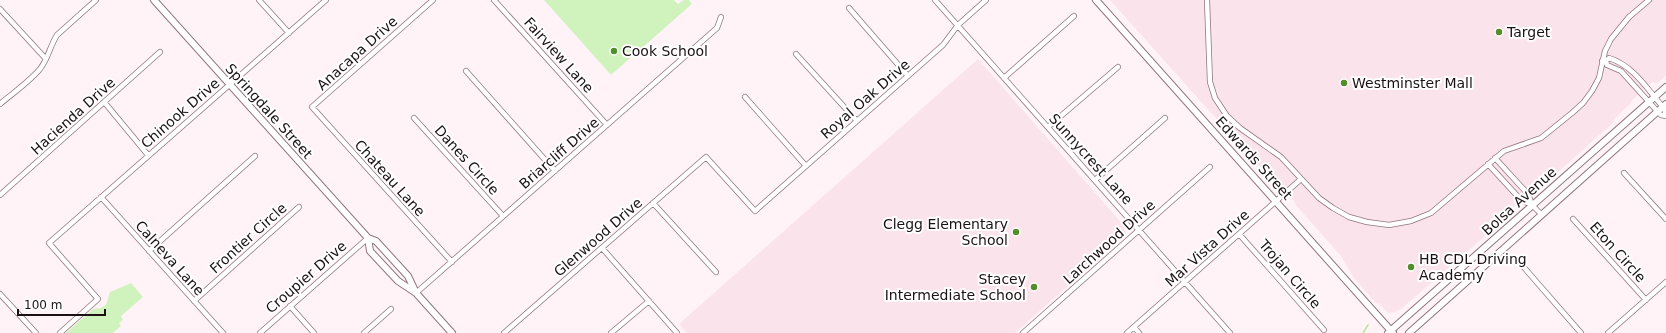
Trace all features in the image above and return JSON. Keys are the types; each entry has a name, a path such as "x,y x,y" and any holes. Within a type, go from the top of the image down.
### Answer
{"main road":[{"name":"Springdale Street","path":"154,0 368,238 376,241 408,276 416,293"},
{"name":"Edwards Street","path":"1096,0 1391,332"},
{"name":"Bolsa Avenue","path":"1391,332 1666,87"},
{"name":"Bolsa Avenue","path":"1409,333 1662,108"},
{"name":"Springdale Street","path":"368,238 370,251 398,281 416,293 452,333"}],"street":[{"path":"0,104 39,69 46,59 52,41 57,35 96,0"},
{"path":"259,0 289,33"},
{"name":"Chinook Drive","path":"60,333 98,299 49,243 326,0"},
{"name":"Anacapa Drive","path":"312,108 434,0"},
{"name":"Fairview Lane","path":"494,0 607,125"},
{"name":"Sunnycrest Lane","path":"935,0 1230,333"},
{"name":"Royal Oak Drive","path":"755,211 943,45 958,25 986,0"},
{"path":"1207,0 1209,73 1215,98 1232,122 1281,157 1319,198 1349,217 1367,222 1396,224 1411,221 1431,213 1504,151 1541,138 1572,113 1583,103 1592,91 1604,61 1605,50 1620,27 1649,0"},
{"path":"849,8 908,76"},
{"path":"0,9 46,59"},
{"path":"1004,78 1074,16"},
{"name":"Briarcliff Drive","path":"416,293 717,28 721,17"},
{"name":"Hacienda Drive","path":"0,195 105,103 160,52"},
{"path":"796,54 857,121"},
{"path":"1604,61 1609,58 1625,65 1633,71 1662,108 1661,115 1666,116"},
{"path":"1604,61 1607,65 1620,71 1649,102 1662,108"},
{"path":"1048,127 1118,67"},
{"path":"466,71 555,171"},
{"path":"745,97 806,166"},
{"path":"105,103 148,155"},
{"name":"Chateau Lane","path":"312,108 452,262"},
{"name":"Danes Circle","path":"414,118 504,216"},
{"path":"1095,180 1165,118"},
{"path":"149,251 255,156"},
{"name":"Glenwood Drive","path":"504,333 706,157 755,211"},
{"path":"1496,158 1528,194 1532,205"},
{"path":"1488,164 1521,200 1532,205 1542,215"},
{"name":"Larchwood Drive","path":"1023,333 1210,167"},
{"path":"1624,173 1666,219"},
{"name":"Mar Vista Drive","path":"1127,333 1302,179"},
{"name":"Calneva Lane","path":"101,197 223,333"},
{"path":"653,203 716,272"},
{"name":"Frontier Circle","path":"194,301 299,207"},
{"name":"Eton Circle","path":"1573,219 1646,300"},
{"name":"Trojan Circle","path":"1239,234 1324,330"},
{"name":"Croupier Drive","path":"260,333 368,238"},
{"path":"602,248 677,333"},
{"path":"1520,264 1581,333"},
{"path":"1608,333 1666,282"},
{"path":"0,294 36,333"},
{"path":"611,333 649,301"},
{"path":"290,306 314,333"},
{"path":"364,333 391,309"},
{"path":"1134,327 1138,333"}],"shaded area":[{"name":"Westminster Mall","path":"1110,0 1666,0 1666,75 1658,83 1652,82 1613,120 1614,122 1540,188 1531,190 1514,205 1513,212 1401,309 1388,313 1379,303 1377,304 1354,278 1341,256 1279,184 1275,184"},
{"path":"978,59 1125,227 1126,234 1015,333 687,333 679,324"}],"green space":[{"name":"Cook School","path":"544,0 674,0 678,4 684,0 689,0 692,4 611,75"},
{"path":"131,283 143,297 121,316 123,320 119,323 121,326 113,333 66,333 93,309 106,305 110,292"}],"waterway":[{"path":"1363,333 1368,325"}],"place":[{"name":"Target","path":"1499,32"},
{"name":"Cook School","path":"614,51"},
{"name":"Westminster Mall","path":"1344,83"},
{"name":"Clegg Elementary School","path":"1016,232"},
{"name":"HB CDL Driving Academy","path":"1411,267"},
{"name":"Stacey Intermediate School","path":"1034,287"}]}
